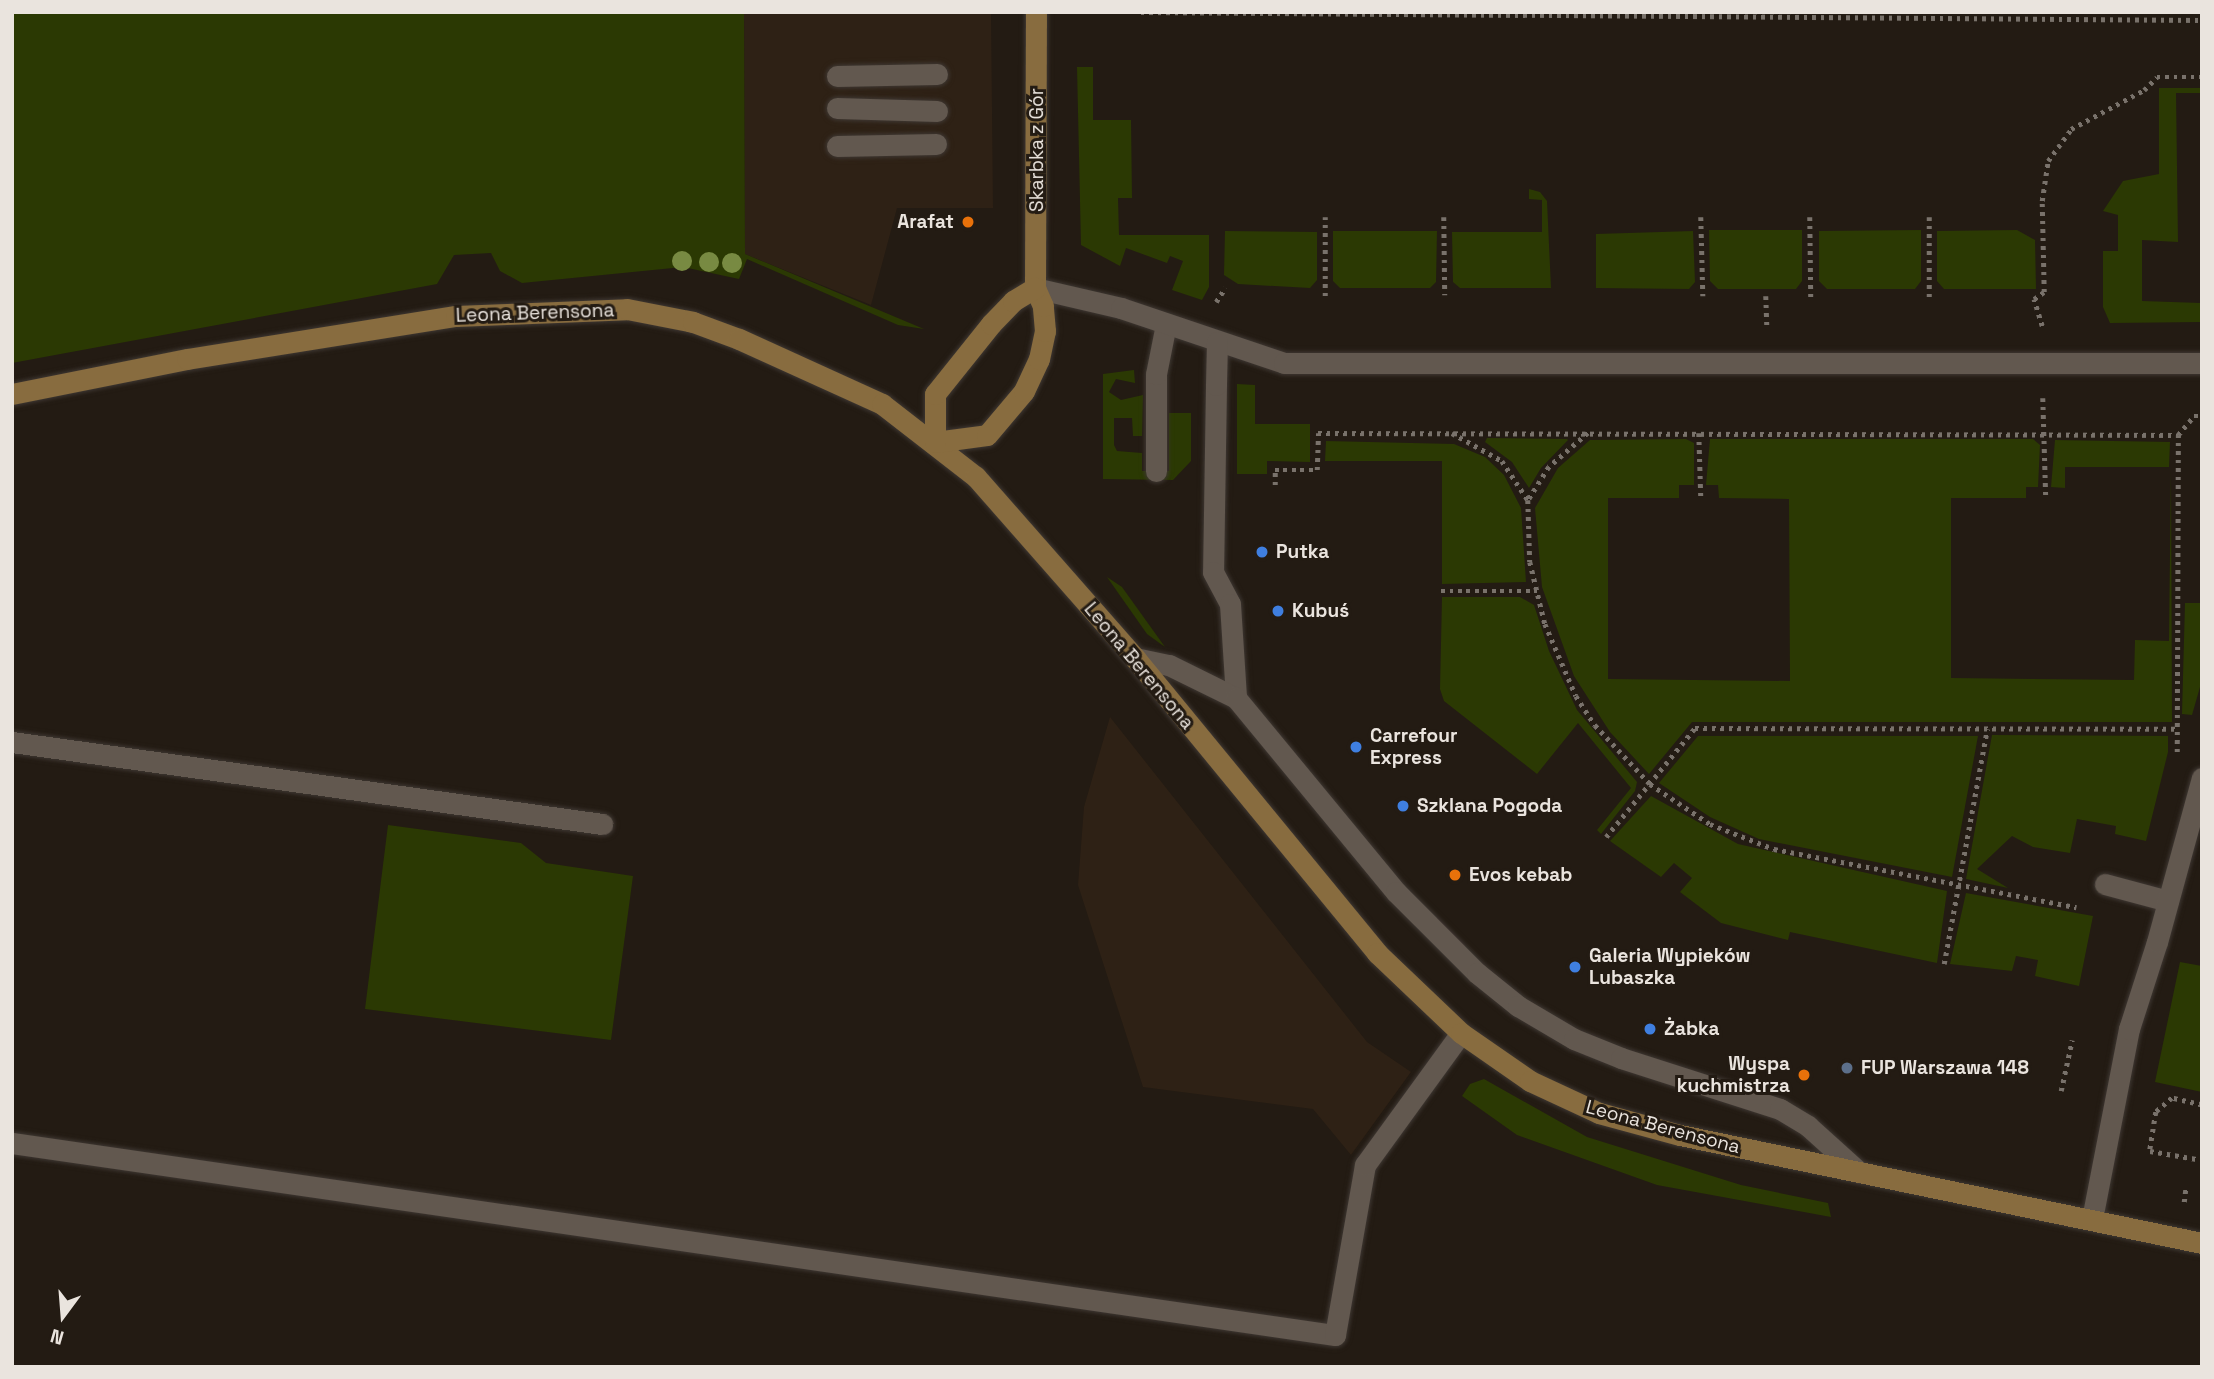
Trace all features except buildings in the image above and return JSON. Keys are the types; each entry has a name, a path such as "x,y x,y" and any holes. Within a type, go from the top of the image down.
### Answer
{"street":[{"name":"Skarbka z Gór","path":"935,442 987,435 1024,391 1045,331 1043,306 1035,288 1036,12"},
{"path":"836,76 937,74"},
{"path":"837,108 937,111"},
{"path":"837,145 936,144"},
{"path":"935,442 935,394 999,316 1035,288 1121,308 1284,363 2202,363"},
{"name":"Leona Berensona","path":"12,394 386,324 597,307 664,315 771,351 846,384 935,442 976,477 1135,658 1377,953 1461,1033 1530,1081 1599,1113 1680,1135 2202,1243"},
{"path":"1156,471 1156,374 1166,324"},
{"path":"1217,342 1213,572 1230,604 1236,698"},
{"path":"1135,658 1169,665 1236,698 1396,892 1476,973 1518,1006 1574,1039 1621,1058 1780,1109 1808,1126 1859,1172"},
{"path":"12,742 603,824"},
{"path":"2092,1219 2129,1029 2157,942 2202,778"},
{"path":"2105,884 2168,901"},
{"path":"12,1143 1335,1335 1365,1165 1461,1033"}],"path":[{"path":"1141,12 2202,19"},
{"path":"2018,12 2018,19"},
{"path":"2128,12 2128,19"},
{"path":"2045,334 2034,299 2045,292 2042,201 2049,161 2071,129 2144,90 2157,77 2202,77"},
{"path":"1325,217 1325,296"},
{"path":"1444,217 1445,295"},
{"path":"1701,217 1703,296"},
{"path":"1810,217 1811,297"},
{"path":"1929,217 1929,297"},
{"path":"1220,295 1225,288"},
{"path":"1606,837 1695,728 2177,729 2178,435 2194,416 2202,416"},
{"path":"1275,485 1275,470 1317,470 1318,432 2178,435"},
{"path":"1450,432 1502,461 1528,500 1530,562 1545,624 1576,696 1595,726 1650,784 1710,824 1774,849 2084,908"},
{"path":"1528,500 1549,467 1589,432"},
{"path":"1699,433 1701,498"},
{"path":"2046,433 2046,498"},
{"path":"1441,591 1537,591"},
{"path":"1944,964 1987,730"},
{"path":"2061,1091 2072,1040"},
{"path":"2202,1105 2172,1098 2156,1112 2150,1151 2202,1160"},
{"path":"2184,1202 2186,1186"}],"shaded area":[{"path":"744,12 991,12 993,208 897,208 871,305 745,254"},
{"path":"1110,717 1367,1042 1411,1072 1351,1155 1313,1109 1143,1087 1078,885 1084,807"}],"green space":[{"path":"12,12 744,12 745,254 924,329 898,325 747,259 739,279 683,267 522,283 500,271 491,253 454,255 437,284 12,363"},
{"path":"1077,67 1093,67 1093,120 1131,120 1132,198 1118,198 1119,235 1209,235 1209,287 1202,300 1172,290 1183,261 1170,256 1167,263 1126,248 1120,266 1081,245"},
{"path":"2159,88 2202,88 2202,93 2176,93 2178,242 2142,240 2142,301 2201,303 2202,322 2110,323 2103,307 2103,251 2118,251 2118,215 2103,211 2123,181 2159,174"},
{"path":"1529,189 1540,192 1547,201 1551,288 1460,288 1453,282 1452,232 1542,232 1542,200 1529,199"},
{"path":"1709,230 1802,230 1802,281 1796,289 1718,289 1710,281"},
{"path":"1921,230 1921,281 1915,289 1827,289 1819,281 1819,231"},
{"path":"2017,230 2035,240 2036,289 1944,289 1937,281 1937,231"},
{"path":"1225,231 1317,232 1317,280 1310,288 1238,284 1224,275"},
{"path":"1333,231 1437,231 1436,282 1430,288 1340,288 1333,281"},
{"path":"1693,231 1695,282 1689,289 1596,288 1596,234"},
{"path":"1134,370 1135,383 1116,379 1109,392 1121,400 1143,395 1142,436 1133,436 1132,418 1114,418 1114,445 1117,451 1142,453 1142,471 1169,471 1169,413 1191,413 1191,461 1173,480 1103,479 1103,374"},
{"path":"1237,384 1255,385 1255,424 1310,424 1310,462 1267,461 1267,474 1237,474"},
{"path":"1487,438 1568,440 1541,468 1529,488 1512,462 1485,442"},
{"path":"1686,439 1694,443 1694,485 1679,485 1679,498 1608,498 1608,679 1790,681 1789,499 1719,498 1718,485 1706,485 1710,439 2033,439 2040,445 2038,487 2026,487 2026,498 1951,498 1951,678 2134,680 2135,640 2169,641 2171,468 2172,722 1692,722 1649,774 1610,732 1574,676 1542,587 1535,508 1558,468 1590,440"},
{"path":"2055,440 2170,442 2169,467 2065,467 2065,488 2051,487"},
{"path":"1326,441 1454,444 1485,457 1504,475 1521,508 1526,582 1442,584 1442,461 1325,461"},
{"path":"1107,577 1122,587 1165,647 1147,634"},
{"path":"1442,597 1520,597 1534,605 1549,651 1577,710 1637,782 1635,791 1601,834 1597,830 1631,788 1578,723 1537,774 1444,701 1440,689"},
{"path":"2185,603 2202,603 2202,680 2192,715 2182,714"},
{"path":"1992,735 2168,736 2168,752 2146,841 2115,834 2116,826 2077,819 2070,853 2033,847 2012,836 1977,869 2008,888 1966,879"},
{"path":"1698,736 1978,736 1952,877 1759,839 1710,817 1659,783"},
{"path":"1651,796 1738,844 1947,891 1937,963 1790,932 1788,940 1721,923 1680,892 1692,878 1674,863 1661,877 1610,841"},
{"path":"388,825 521,843 546,863 633,876 611,1040 365,1009"},
{"path":"1966,893 2093,916 2079,986 2035,976 2038,960 2016,956 2012,971 1950,964"},
{"path":"2180,962 2202,966 2202,1092 2155,1082"},
{"path":"1484,1079 1587,1137 1741,1185 1828,1203 1831,1217 1657,1185 1517,1135 1462,1096 1470,1084"}],"place":[{"name":"Arafat","path":"968,222"},
{"name":"Putka","path":"1262,552"},
{"name":"Kubuś","path":"1278,611"},
{"name":"Carrefour Express","path":"1356,747"},
{"name":"Szklana Pogoda","path":"1403,806"},
{"name":"Evos kebab","path":"1455,875"},
{"name":"Galeria Wypieków Lubaszka","path":"1575,967"},
{"name":"Żabka","path":"1650,1029"},
{"name":"FUP Warszawa 148","path":"1847,1068"},
{"name":"Wyspa kuchmistrza","path":"1804,1075"}]}
